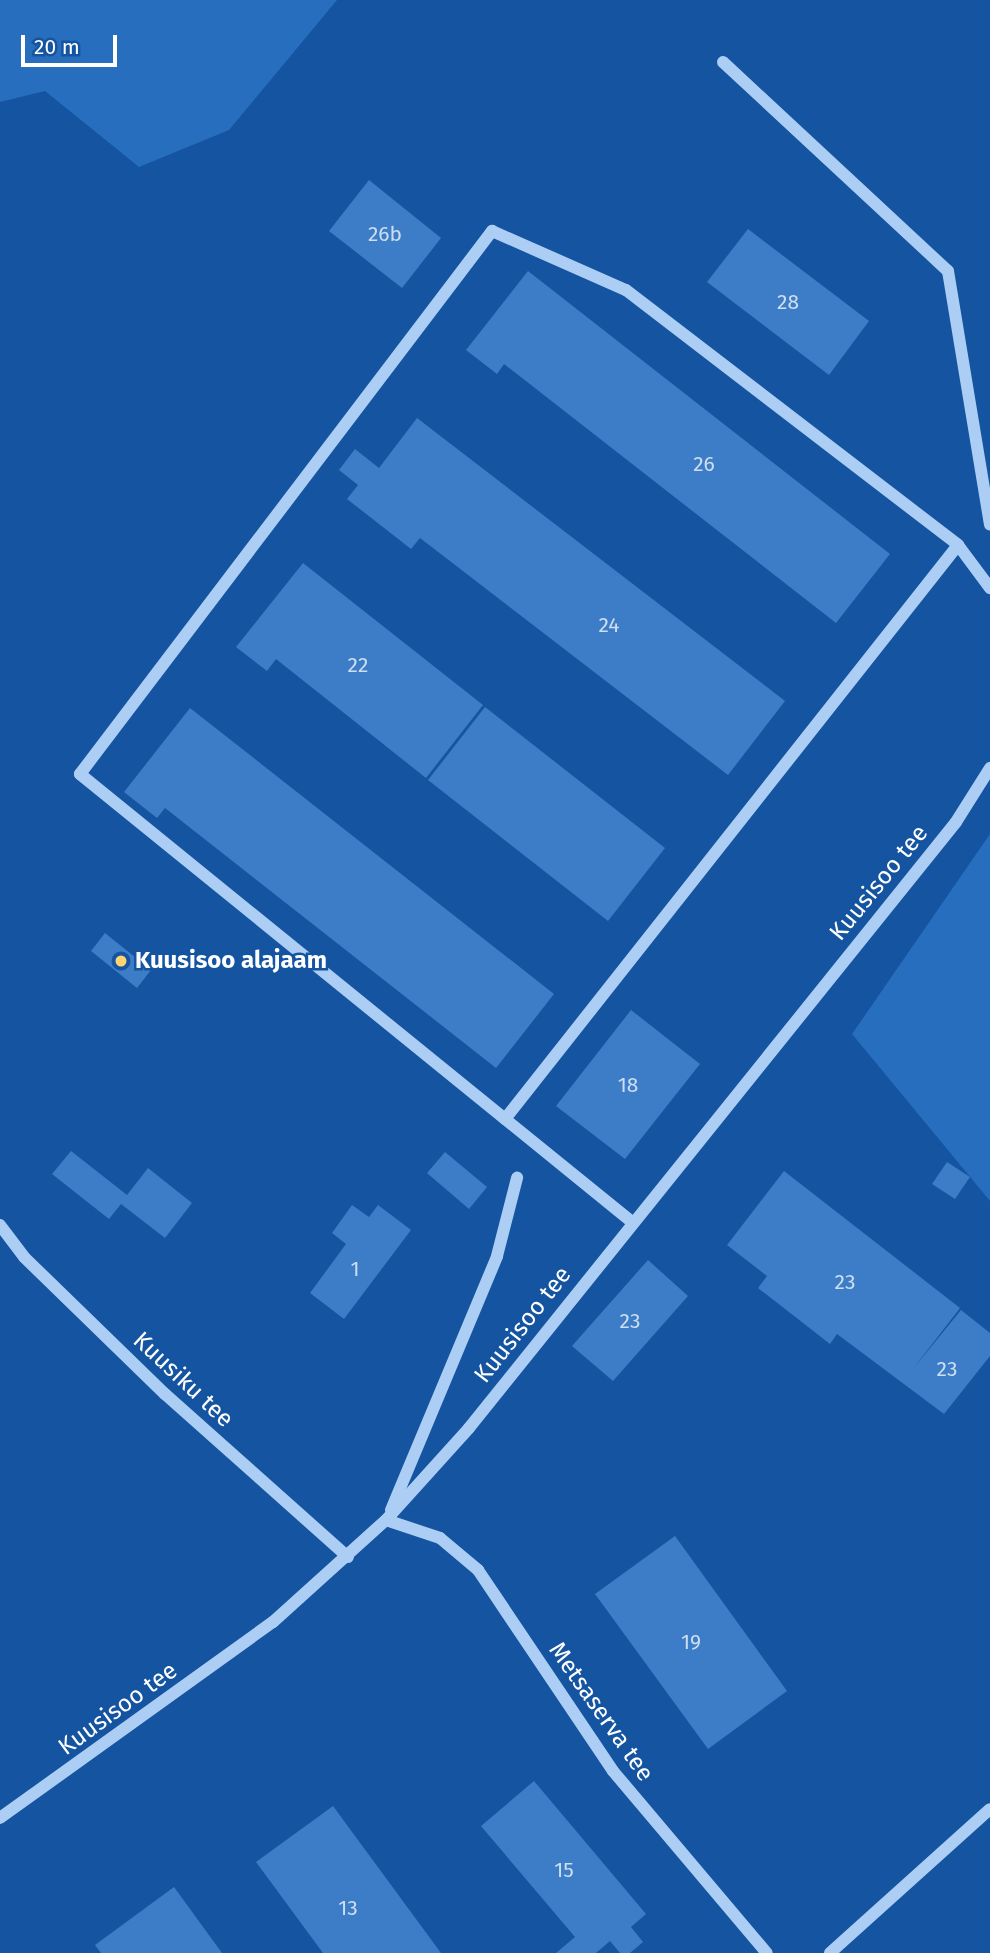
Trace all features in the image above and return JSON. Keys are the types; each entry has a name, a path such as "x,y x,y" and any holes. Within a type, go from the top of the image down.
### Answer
{"street":[{"path":"723,62 948,271 990,525"},
{"path":"632,1222 80,774 492,230 626,290 958,545 990,588"},
{"path":"505,1119 958,545"},
{"name":"Kuusisoo tee","path":"0,1818 273,1622 386,1520 469,1428 956,822 990,768"},
{"path":"386,1520 497,1255 517,1178"},
{"name":"Kuusiku tee","path":"0,1225 24,1257 164,1394 348,1557"},
{"name":"Metsaserva tee","path":"386,1520 440,1538 478,1570 613,1771 767,1953"},
{"path":"831,1953 990,1809"}],"shaded area":[{"path":"0,0 337,0 229,130 139,167 45,91 0,102"},
{"path":"990,834 990,1201 852,1034"}],"building":[{"path":"369,180 441,238 402,288 329,231"},
{"path":"748,229 869,321 829,375 707,282"},
{"path":"528,271 890,554 836,623 504,364 497,374 466,350"},
{"path":"417,418 785,701 728,775 420,538 411,549 347,499 358,485 339,470 355,449 379,468"},
{"path":"303,563 483,705 426,778 276,659 267,671 236,647"},
{"path":"485,707 665,848 608,921 428,780"},
{"path":"190,708 554,994 496,1068 165,808 157,818 124,792"},
{"name":"Kuusisoo alajaam","path":"105,933 151,970 137,988 91,951"},
{"path":"631,1010 700,1064 625,1159 556,1106"},
{"path":"71,1151 127,1195 148,1168 192,1203 165,1238 121,1204 109,1219 52,1174"},
{"path":"445,1152 487,1187 469,1209 427,1173"},
{"path":"947,1162 970,1177 955,1199 932,1184"},
{"path":"784,1171 960,1308 913,1369 961,1310 990,1333 990,1356 944,1414 837,1334 830,1344 758,1288 767,1276 727,1245"},
{"path":"352,1205 369,1217 378,1205 411,1230 344,1319 310,1293 346,1244 332,1233"},
{"path":"648,1260 688,1296 613,1381 572,1346"},
{"path":"675,1536 787,1691 708,1749 595,1594"},
{"path":"534,1781 646,1914 631,1927 643,1942 630,1953 620,1953 610,1941 596,1953 556,1953 575,1937 481,1826"},
{"path":"333,1806 441,1953 323,1953 256,1862"},
{"path":"174,1887 222,1953 101,1953 95,1945"}],"place":[{"name":"Kuusisoo alajaam","path":"121,961"}]}
